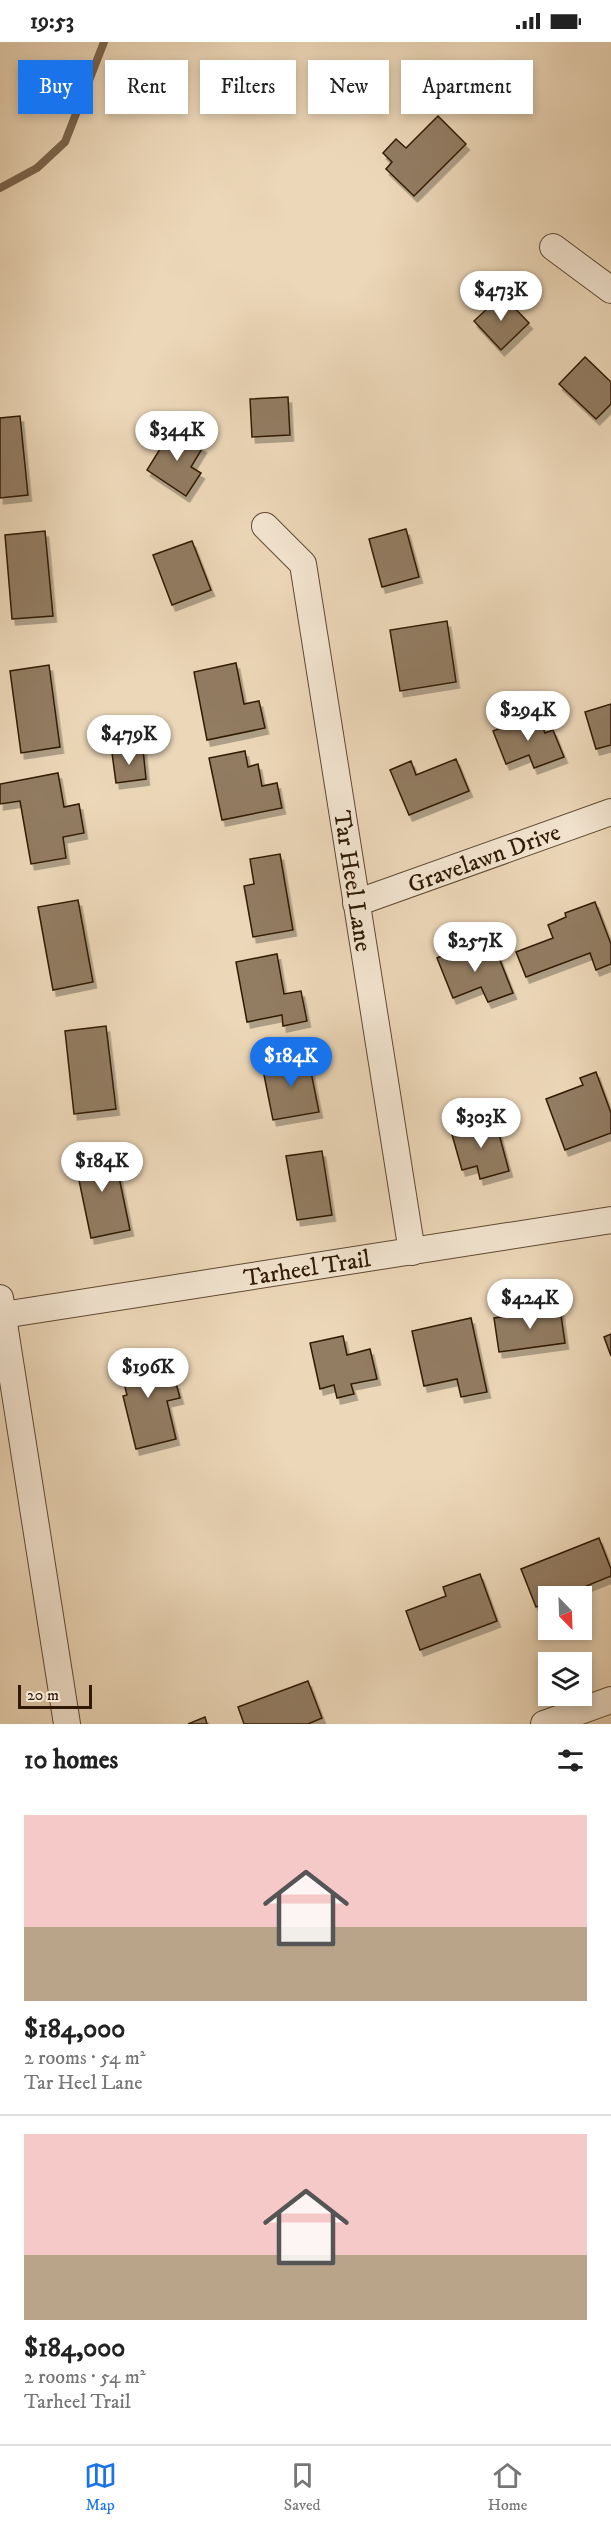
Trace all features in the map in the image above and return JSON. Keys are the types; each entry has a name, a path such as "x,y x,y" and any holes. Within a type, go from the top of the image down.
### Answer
{"street":[{"path":"553,247 611,290"},
{"name":"Tar Heel Lane","path":"265,526 303,564 412,1252"},
{"name":"Gravelawn Drive","path":"356,903 611,812"},
{"name":"Tarheel Trail","path":"1,1307 412,1252 611,1220"},
{"path":"1,1307 67,1724"},
{"path":"544,1724 611,1700"}],"building":[{"path":"438,116 466,144 414,196 386,169 392,162 383,153 396,139 406,148"},
{"path":"502,295 529,323 501,350 474,321"},
{"path":"585,357 611,382 611,404 596,419 559,384"},
{"path":"288,397 290,435 252,437 250,399"},
{"path":"20,416 28,495 0,498 0,418"},
{"path":"173,428 203,447 191,467 201,473 186,496 147,470"},
{"path":"406,529 419,577 382,587 369,539"},
{"path":"45,531 53,616 12,619 5,535"},
{"path":"192,541 211,590 172,605 153,555"},
{"path":"447,621 456,682 400,691 390,630"},
{"path":"236,663 244,704 259,701 265,728 207,740 194,672"},
{"path":"49,665 60,747 21,753 10,671"},
{"path":"611,704 611,745 596,749 585,712"},
{"path":"537,714 545,733 553,730 564,757 534,768 529,755 506,764 493,731"},
{"path":"143,749 146,779 116,783 112,753"},
{"path":"245,751 248,767 258,764 262,786 277,783 282,808 222,820 209,758"},
{"path":"456,759 469,791 409,815 390,770 411,761 416,775"},
{"path":"58,773 64,807 79,804 84,833 63,837 66,858 31,864 20,801 0,804 0,784"},
{"path":"280,854 293,930 253,937 244,886 254,884 250,859"},
{"path":"78,900 93,982 53,990 38,907"},
{"path":"595,902 611,944 611,964 596,970 590,953 526,977 516,952 553,938 548,925 566,917 565,913"},
{"path":"470,944 474,953 494,945 513,993 488,1002 481,987 453,998 437,958"},
{"path":"277,954 284,994 301,991 307,1021 283,1026 282,1015 247,1022 236,962"},
{"path":"106,1026 116,1109 74,1114 65,1031"},
{"path":"308,1057 319,1112 273,1120 262,1065"},
{"path":"596,1072 611,1113 611,1133 565,1150 546,1099 583,1085 580,1078"},
{"path":"495,1119 509,1171 480,1179 477,1166 462,1170 451,1131"},
{"path":"113,1148 130,1230 91,1238 74,1156"},
{"path":"322,1151 332,1215 297,1220 286,1156"},
{"path":"560,1308 565,1343 499,1352 494,1318"},
{"path":"471,1318 487,1392 461,1397 457,1379 424,1386 412,1331"},
{"path":"611,1334 611,1356 604,1337"},
{"path":"343,1336 347,1355 370,1349 377,1379 351,1384 354,1394 337,1398 334,1385 320,1389 310,1343"},
{"path":"155,1349 164,1386 176,1383 180,1398 167,1401 176,1439 136,1449 123,1396 127,1395 118,1359"},
{"path":"599,1538 611,1569 611,1576 586,1586 538,1586 538,1606 536,1607 521,1569"},
{"path":"480,1574 497,1621 420,1650 406,1611 446,1596 443,1587"},
{"path":"308,1681 322,1718 308,1724 244,1724 238,1707"},
{"path":"205,1717 207,1724 188,1724"}],"waterway":[{"path":"0,188 37,168 65,142 104,42"}]}
